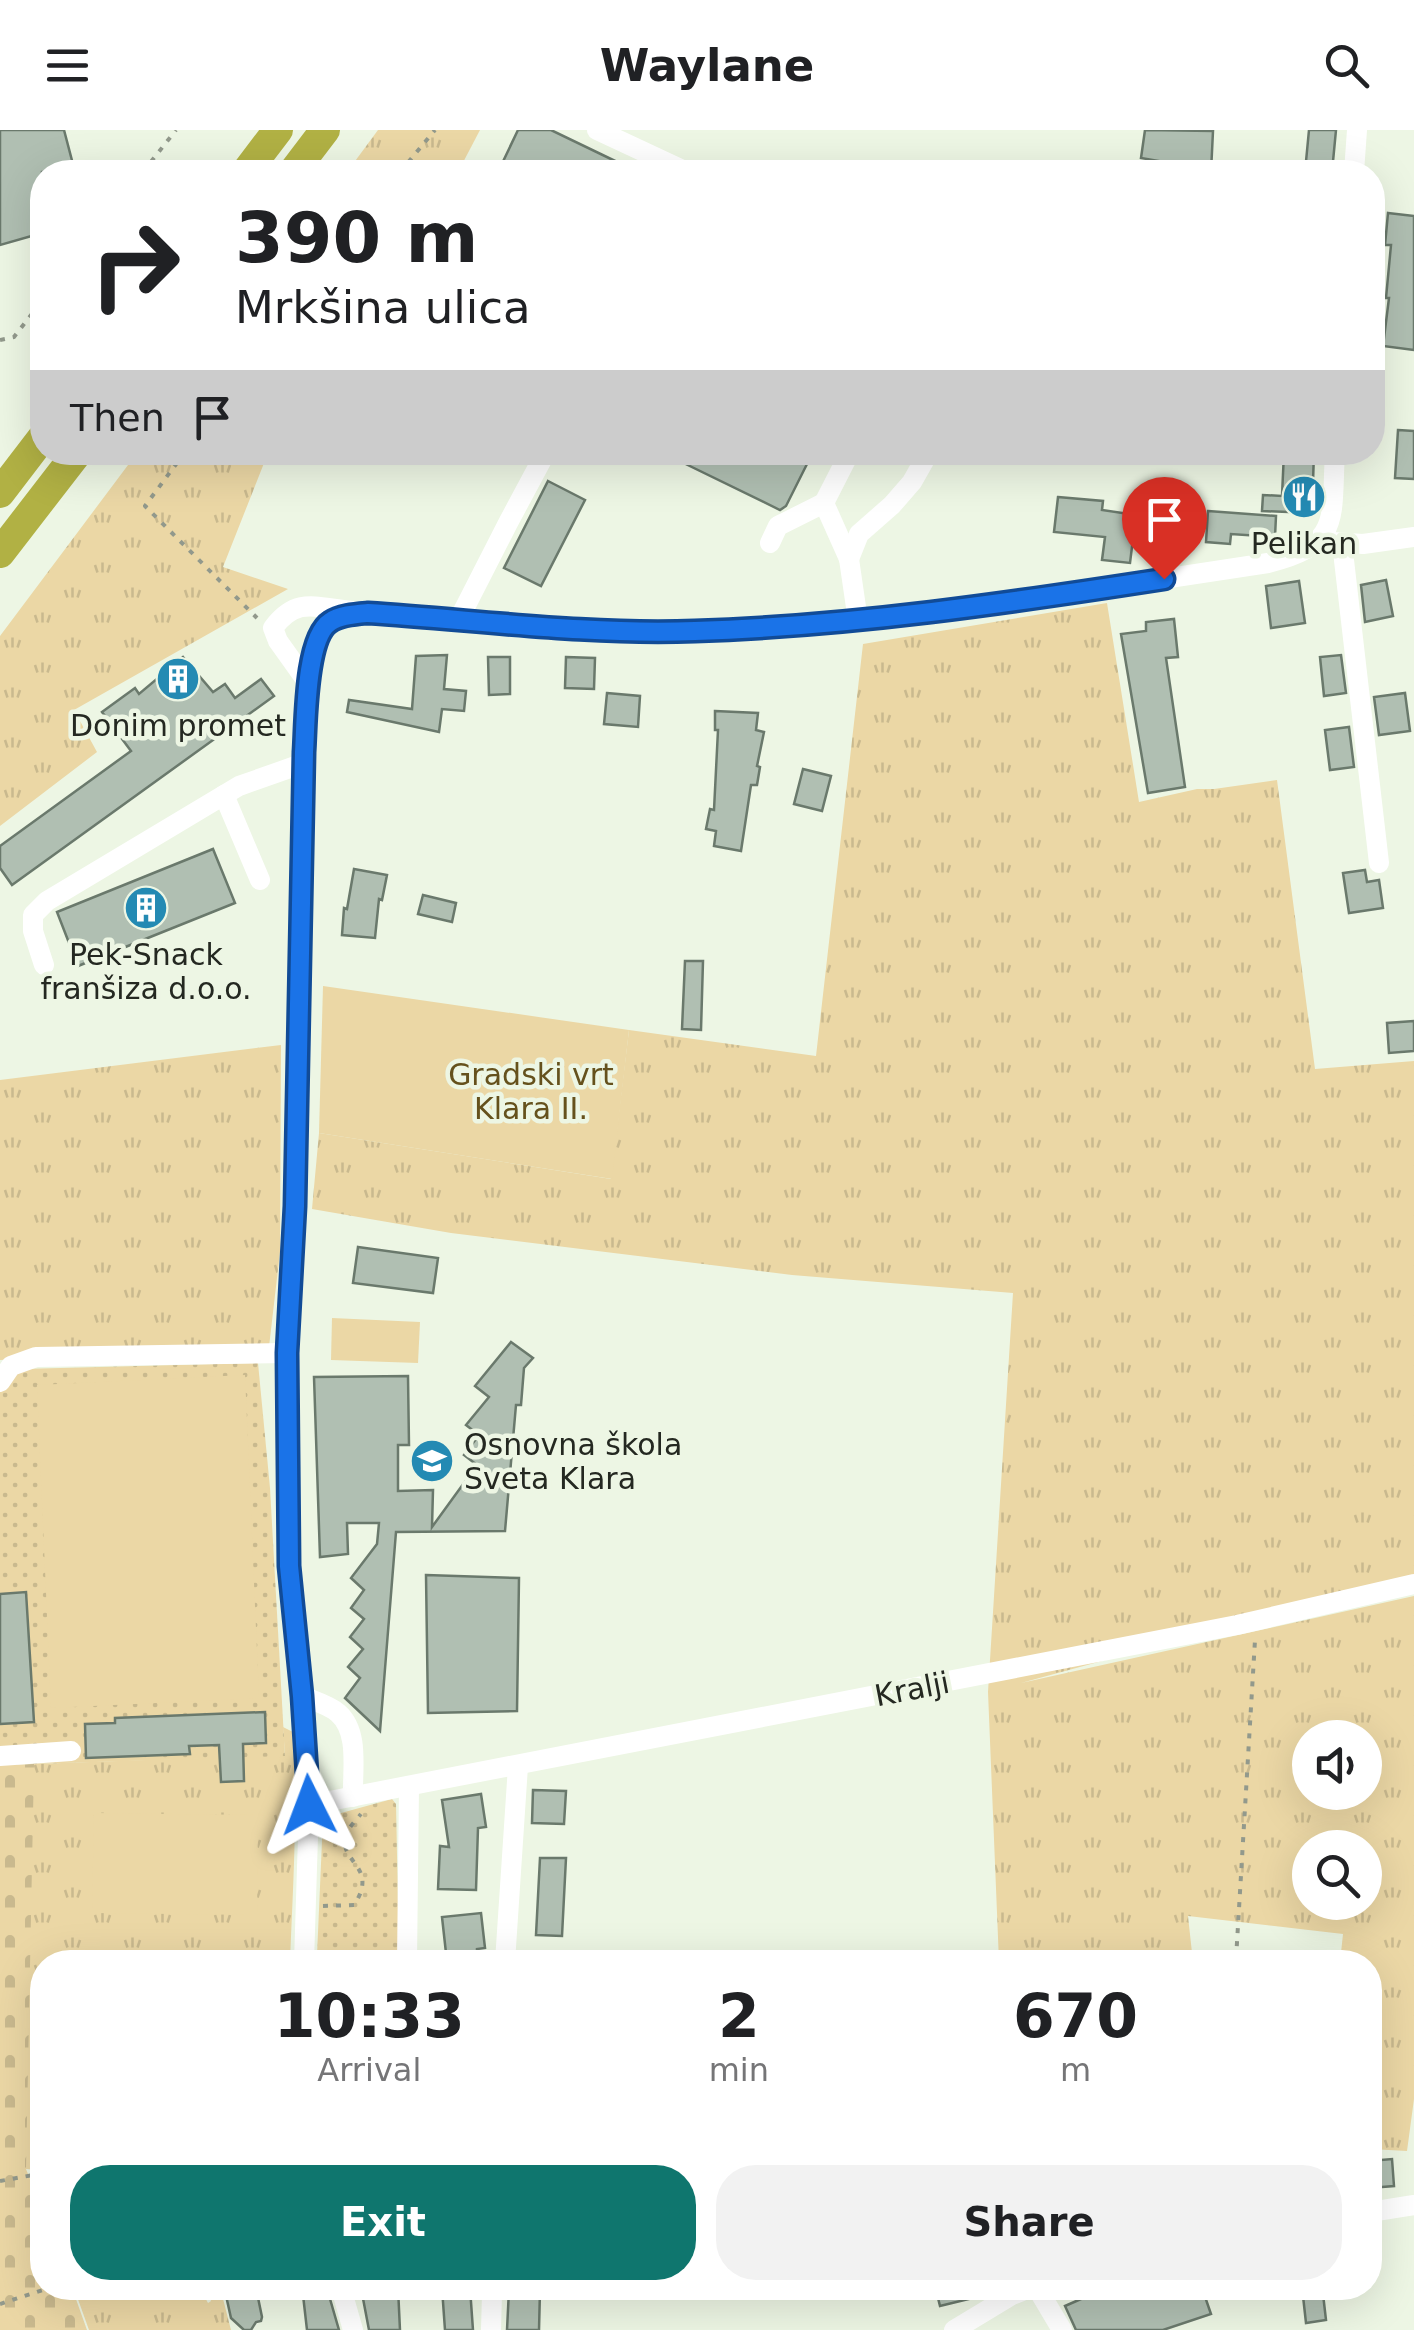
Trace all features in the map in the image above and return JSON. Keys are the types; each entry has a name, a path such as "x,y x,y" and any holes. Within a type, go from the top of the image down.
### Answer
{"highway":[{"path":"255,160 278,130"},
{"path":"302,160 325,130"},
{"path":"0,493 30,454"},
{"path":"0,553 68,465"}],"street":[{"path":"597,130 662,160"},
{"path":"1355,160 1357,130"},
{"path":"459,619 539,465"},
{"path":"770,544 778,526 824,503 843,465"},
{"path":"849,559 859,534 892,505 922,465"},
{"path":"1334,465 1331,514 1325,534 1331,542 1379,864"},
{"path":"824,503 849,559 858,620"},
{"path":"308,682 272,628 282,614 299,606 542,626 695,632 858,620 1097,589 1268,563 1331,542 1363,544 1414,537"},
{"path":"304,1950 309,1805 289,1566 287,1353 295,1206 304,763 308,682 319,636 328,622 368,613"},
{"path":"44,965 33,915 47,901 239,786 304,763"},
{"path":"224,795 260,880"},
{"path":"0,1382 12,1366 36,1358 287,1353"},
{"name":"Kralji","path":"309,1805 1256,1620 1414,1584"},
{"path":"302,1696 336,1711 346,1722 352,1735 358,1796"},
{"path":"0,1756 70,1751"},
{"path":"506,1950 518,1766"},
{"path":"407,1950 409,1786"},
{"path":"1382,2210 1414,2206"},
{"path":"344,2300 353,2330"},
{"path":"491,2330 492,2300"},
{"path":"954,2330 1005,2300"},
{"path":"1042,2300 1062,2330"}],"path":[{"path":"152,160 176,130"},
{"path":"410,160 436,130"},
{"path":"0,340 14,338 30,317"},
{"path":"175,465 145,506 256,618 272,628"},
{"path":"1237,1950 1256,1620"},
{"path":"317,1906 354,1906 363,1892 362,1874 345,1850 345,1836 364,1811 358,1796"},
{"path":"0,2182 30,2175"},
{"path":"0,2304 30,2294"}],"green space":[{"path":"378,130 480,130 464,160 356,160"},
{"path":"128,465 263,465 223,567 288,589 74,710 97,752 0,826 0,636"},
{"path":"1107,603 1139,802 1197,789 1277,780 1315,1069 1414,1061 1414,1576 1021,1683 1414,1596 1414,2099 1407,2151 1382,2150 1382,1950 1341,1950 1343,1934 1188,1916 1192,1950 999,1950 988,1692 1013,1293 792,1275 451,1233 312,1209 319,1133 611,1179 629,1030 816,1056 863,644"},
{"name":"Gradski vrt Klara II.","path":"323,986 629,1030 612,1179 319,1133"},
{"path":"281,1045 280,1252 269,1347 0,1360 0,1080"},
{"path":"332,1318 420,1322 418,1363 331,1360"},
{"path":"258,1363 270,1488 285,1756 0,1765 0,1377 21,1369"},
{"path":"245,1375 259,1698 51,1708 37,1385"},
{"path":"283,1727 293,1732 294,1761 290,1950 30,1950 30,2169 26,2169 0,1869 34,1764 285,1755"},
{"path":"34,1764 26,2169 30,2179 30,2300 76,2300 87,2330 0,2330 0,1765"},
{"path":"392,1799 396,1804 399,1950 317,1950 323,1818"},
{"path":"94,1813 258,1815 257,1915 92,1913"},
{"path":"78,2300 208,2303 223,2300 231,2330 89,2330"}],"building":[{"path":"0,130 64,130 72,160 30,160 30,236 0,245"},
{"path":"518,130 551,130 613,160 504,160"},
{"path":"1145,130 1213,131 1212,160 1141,158"},
{"path":"1309,130 1336,130 1333,160 1306,160"},
{"path":"1388,213 1414,216 1414,350 1385,346 1391,245 1385,245"},
{"path":"1398,430 1414,431 1414,479 1395,478"},
{"path":"688,465 806,465 786,506 780,510"},
{"path":"1283,465 1314,465 1312,513 1262,511 1263,495 1282,496"},
{"path":"548,481 585,500 541,586 504,568"},
{"path":"1058,497 1103,501 1102,510 1136,515 1130,563 1102,560 1105,537 1054,532"},
{"path":"1208,511 1276,516 1275,537 1231,534 1230,544 1206,542"},
{"path":"1386,580 1393,616 1365,622 1361,585"},
{"path":"1299,581 1305,623 1271,628 1266,586"},
{"path":"1174,619 1178,657 1166,658 1185,787 1148,793 1121,634 1146,631 1146,622"},
{"path":"447,655 444,689 466,691 464,711 442,709 439,732 347,712 349,700 412,709 416,656"},
{"path":"1341,655 1346,693 1324,696 1320,657"},
{"path":"183,657 213,692 225,684 235,698 261,679 274,696 12,885 0,868 0,846 131,751 102,712 135,688 139,694"},
{"path":"488,657 510,657 510,694 489,695"},
{"path":"566,657 595,658 594,689 565,688"},
{"path":"607,693 640,696 638,727 604,724"},
{"path":"1405,693 1410,731 1379,735 1374,697"},
{"path":"715,711 758,713 756,730 764,732 757,785 751,785 741,851 714,846 716,831 706,829 710,809 714,810 718,730"},
{"path":"1349,727 1354,767 1330,770 1325,730"},
{"path":"803,769 831,776 822,811 794,804"},
{"name":"Pek-Snack franšiza d.o.o.","path":"213,849 235,903 78,966 57,912"},
{"path":"354,869 387,875 382,900 379,899 375,938 342,935"},
{"path":"1365,870 1367,882 1379,880 1383,908 1349,913 1343,873"},
{"path":"423,895 456,903 452,922 418,914"},
{"path":"685,961 703,961 701,1030 682,1029"},
{"path":"1414,1021 1414,1051 1389,1053 1387,1023"},
{"path":"358,1247 438,1258 433,1293 353,1283"},
{"path":"511,1342 533,1358 524,1368 521,1405 516,1405 505,1531 396,1532 380,1731 345,1698 360,1678 348,1667 363,1649 350,1637 364,1619 351,1608 364,1590 351,1578 377,1544 379,1523 347,1523 348,1554 320,1557 314,1377 408,1376 409,1445 398,1445 398,1491 433,1490 432,1527 477,1465 464,1455 479,1435 466,1425 489,1397 475,1386"},
{"path":"426,1575 519,1578 517,1711 428,1713"},
{"path":"26,1592 34,1722 0,1724 0,1594"},
{"path":"265,1712 266,1743 243,1744 244,1781 221,1782 219,1745 189,1746 190,1754 86,1758 85,1724 115,1723 115,1718"},
{"path":"533,1790 566,1791 564,1824 532,1823"},
{"path":"481,1794 486,1827 478,1828 476,1890 438,1889 440,1846 449,1847 442,1800"},
{"path":"540,1858 566,1858 562,1936 536,1935"},
{"path":"481,1913 485,1948 446,1950 442,1917"},
{"path":"1392,2159 1394,2186 1382,2187 1382,2160"},
{"path":"227,2300 258,2300 262,2317 251,2330 244,2330 231,2318"},
{"path":"304,2300 330,2300 339,2330 307,2330"},
{"path":"363,2300 399,2300 400,2330 369,2330"},
{"path":"443,2300 471,2300 473,2330 445,2330"},
{"path":"508,2300 540,2300 539,2330 507,2330"},
{"path":"938,2300 965,2300 940,2306"},
{"path":"1079,2300 1206,2300 1211,2314 1163,2330 1076,2330 1065,2306"},
{"path":"1303,2300 1324,2300 1326,2320 1306,2323"}],"place":[{"name":"Pelikan","path":"1304,497"},
{"name":"Donim promet","path":"178,679"},
{"name":"Pek-Snack franšiza d.o.o.","path":"146,908"},
{"name":"Osnovna škola Sveta Klara","path":"432,1461"}],"route":[{"path":"309,1805 289,1566 287,1353 295,1206 304,752 308,682 314,650 328,622 368,613 695,632 858,620 1164,579"}]}
